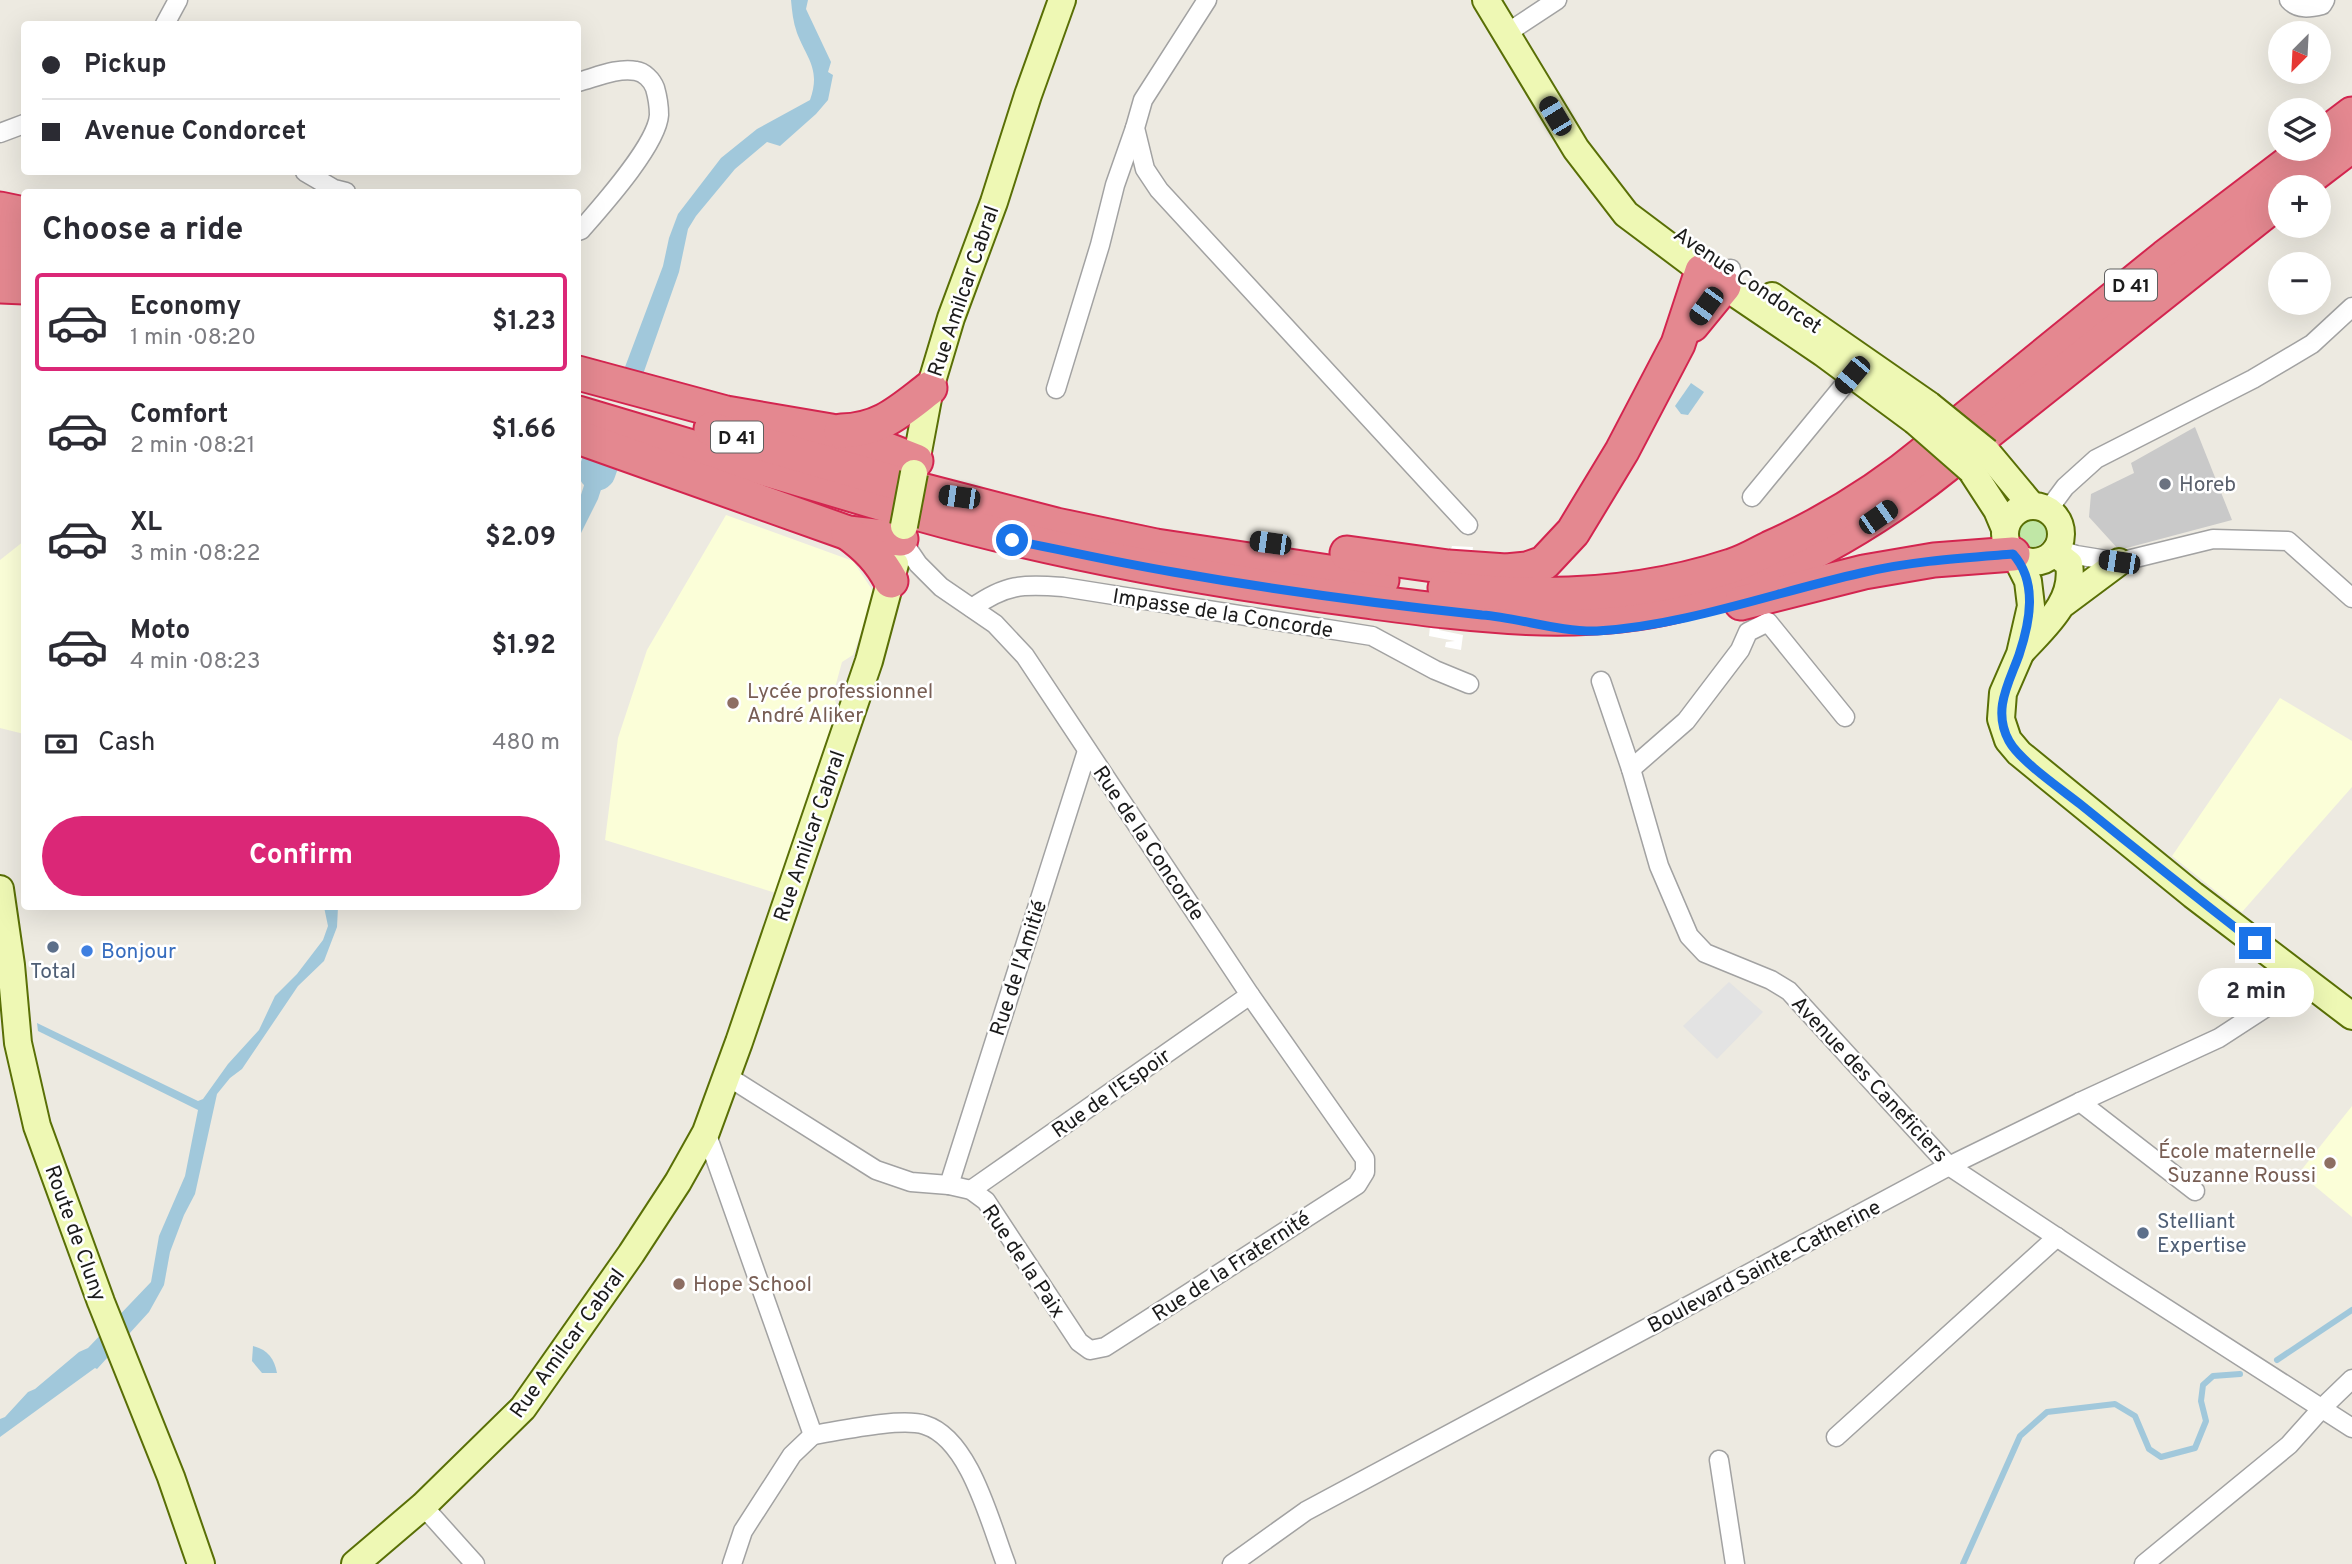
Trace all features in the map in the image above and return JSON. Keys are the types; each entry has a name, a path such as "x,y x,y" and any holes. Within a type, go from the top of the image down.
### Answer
{"highway":[{"path":"2331,130 2352,114"},
{"path":"2313,175 2352,145"},
{"name":"D 41","path":"581,390 911,499 1012,540 1173,572 1316,594 1504,617 1587,617 1616,614 1676,605 1746,582 1810,556 1878,517 1952,441 2165,257 2290,161"},
{"path":"0,209 21,213"},
{"name":"D 41","path":"581,414 911,499 1156,546 1477,592 1583,594 1660,584 1732,566 1796,537 1952,441 2268,210"},
{"path":"0,239 21,240"},
{"path":"0,263 21,264"},
{"path":"848,533 911,499 1448,567 1506,571 1527,569 1544,563 1573,532 1622,451 1678,344 1719,275"},
{"path":"0,286 21,287"},
{"path":"581,374 726,413 831,431 865,441 911,499"},
{"path":"831,431 875,426 891,419 930,388"},
{"path":"581,438 848,533 867,547 891,580"},
{"path":"1504,617 1595,631 1640,626 1678,619 1864,572 2011,547"}],"main road":[{"name":"Rue Amilcar Cabral","path":"355,1564 423,1506 523,1408 631,1254 678,1182 706,1132 869,661 911,499 930,388 951,318 1062,0"},
{"name":"Avenue Condorcet","path":"1486,0 1587,167 1626,214 1858,368 2040,508"},
{"name":"Avenue Condorcet","path":"1952,441 1997,510 2028,581 2031,606 2020,654 2003,693 2001,719 2008,740 2019,753 2193,895 2352,1016"},
{"path":"2040,508 2060,524 2062,534 2057,551 2042,562 2033,563 2011,547 2015,513 2040,508"},
{"path":"2057,551 2069,564 2071,577 2064,603"},
{"name":"Avenue Condorcet","path":"2020,654 2064,603 2119,562"},
{"name":"Route de Cluny","path":"0,888 18,1043 37,1126 101,1302 171,1477 201,1564"}],"street":[{"path":"167,21 178,0"},
{"path":"1056,389 1100,245 1115,185 1143,100 1207,0"},
{"path":"1507,33 1557,0"},
{"path":"2289,0 2292,4 2308,9 2322,5 2325,0"},
{"path":"581,81 616,72 636,71 651,79 656,91 659,116 649,143 603,205 581,228"},
{"path":"0,133 21,125"},
{"path":"1135,128 1142,160 1150,179 1468,524"},
{"path":"310,175 334,189"},
{"path":"2040,508 2096,459 2253,379 2312,344 2352,307"},
{"path":"1752,497 1858,368"},
{"name":"Rue de la Concorde","path":"911,499 918,564 941,587 995,624 1025,656 1250,995 1365,1159 1365,1172"},
{"path":"2057,551 2119,562 2213,539 2288,541 2352,598"},
{"name":"Impasse de la Concorde","path":"972,608 993,593 1007,589 1029,585 1063,587 1372,636 1435,670 1469,684"},
{"path":"1631,769 1686,721 1741,650 1748,632 1768,622 1846,717"},
{"name":"Avenue des Caneficiers","path":"1601,681 1631,769 1659,866 1689,936 1705,953 1771,980 1789,991 1949,1166 2352,1428"},
{"name":"Rue de l'Amitié","path":"949,1185 1087,751"},
{"name":"Boulevard Sainte-Catherine","path":"1232,1564 1306,1511 1949,1166 2219,1038 2305,982"},
{"name":"Rue de l'Espoir","path":"971,1190 1250,995"},
{"name":"Rue de la Paix","path":"727,1076 876,1170 911,1182 971,1190 986,1201 1079,1342 1090,1350"},
{"path":"2080,1102 2196,1191"},
{"path":"706,1132 813,1435"},
{"name":"Rue de la Fraternité","path":"1090,1350 1105,1348 1357,1185 1365,1172"},
{"path":"1836,1437 2057,1237"},
{"path":"2144,1564 2289,1445 2352,1379"},
{"path":"732,1564 743,1531 792,1455 813,1435 888,1423 924,1424 947,1438 971,1469 1006,1564"},
{"path":"1719,1460 1735,1564"},
{"path":"423,1506 475,1564"}],"shaded area":[{"name":"Horeb","path":"2195,427 2232,520 2119,550 2089,517 2091,494 2134,473 2131,463"},
{"name":"Lycée professionnel André Aliker","path":"726,515 853,561 875,594 853,655 842,662 833,695 839,711 779,894 605,840 618,738 647,650"},
{"path":"21,543 21,733 0,728 0,560"},
{"path":"2280,698 2352,741 2352,787 2242,912 2172,856"},
{"path":"1729,982 1763,1012 1717,1059 1683,1026"},
{"name":"École maternelle Suzanne Roussi","path":"2352,1106 2352,1217 2299,1173"}],"green space":[{"path":"2032,519 2042,523 2046,533 2042,543 2032,547 2022,543 2018,533 2022,523"}],"water":[{"path":"791,0 808,0 806,9 831,62 828,72 833,75 828,100 780,146 767,142 735,169 696,216 688,229 679,272 641,380 622,375 663,266 678,214 721,158 757,129 810,100 813,72 796,29"},
{"path":"1691,383 1704,392 1688,415 1681,414 1675,406"},
{"path":"589,470 606,474 598,499 581,533 581,495"},
{"path":"325,910 338,910 337,927 324,961 298,986 242,1069 230,1078 217,1094 195,1194 170,1252 164,1285 149,1312 97,1369 0,1437 0,1419 28,1392 88,1348 151,1282 159,1236 185,1176 198,1110 38,1031 37,1023 198,1101 203,1099 228,1064 259,1030 275,996 297,974 323,940 328,926"},
{"path":"253,1346 270,1355 277,1373 262,1373 252,1361"}],"pier":[{"path":"1452,546 1473,547 1471,562 1447,560 1439,630 1463,635 1461,650 1445,647 1446,642 1455,641 1429,636 1438,551 1450,552"}],"waterway":[{"path":"597,472 603,455"},
{"path":"2277,1360 2352,1310"},
{"path":"1963,1564 2020,1436 2047,1412 2115,1404 2135,1416 2149,1449 2161,1457 2195,1448 2206,1421 2201,1401 2203,1385 2213,1376 2240,1374"}],"place":[{"name":"Horeb","path":"2165,484"},
{"name":"Lycée professionnel André Aliker","path":"733,703"},
{"name":"Total","path":"53,947"},
{"name":"Bonjour","path":"87,951"},
{"name":"École maternelle Suzanne Roussi","path":"2330,1163"},
{"name":"Stelliant Expertise","path":"2143,1233"},
{"name":"Hope School","path":"679,1284"}],"route":[{"path":"1012,540 1173,572 1595,631 1678,619 1864,572 1934,560 2013,554 2028,581 2031,606 2020,654 2003,693 2001,719 2008,740 2019,753 2063,790 2255,943"}]}
